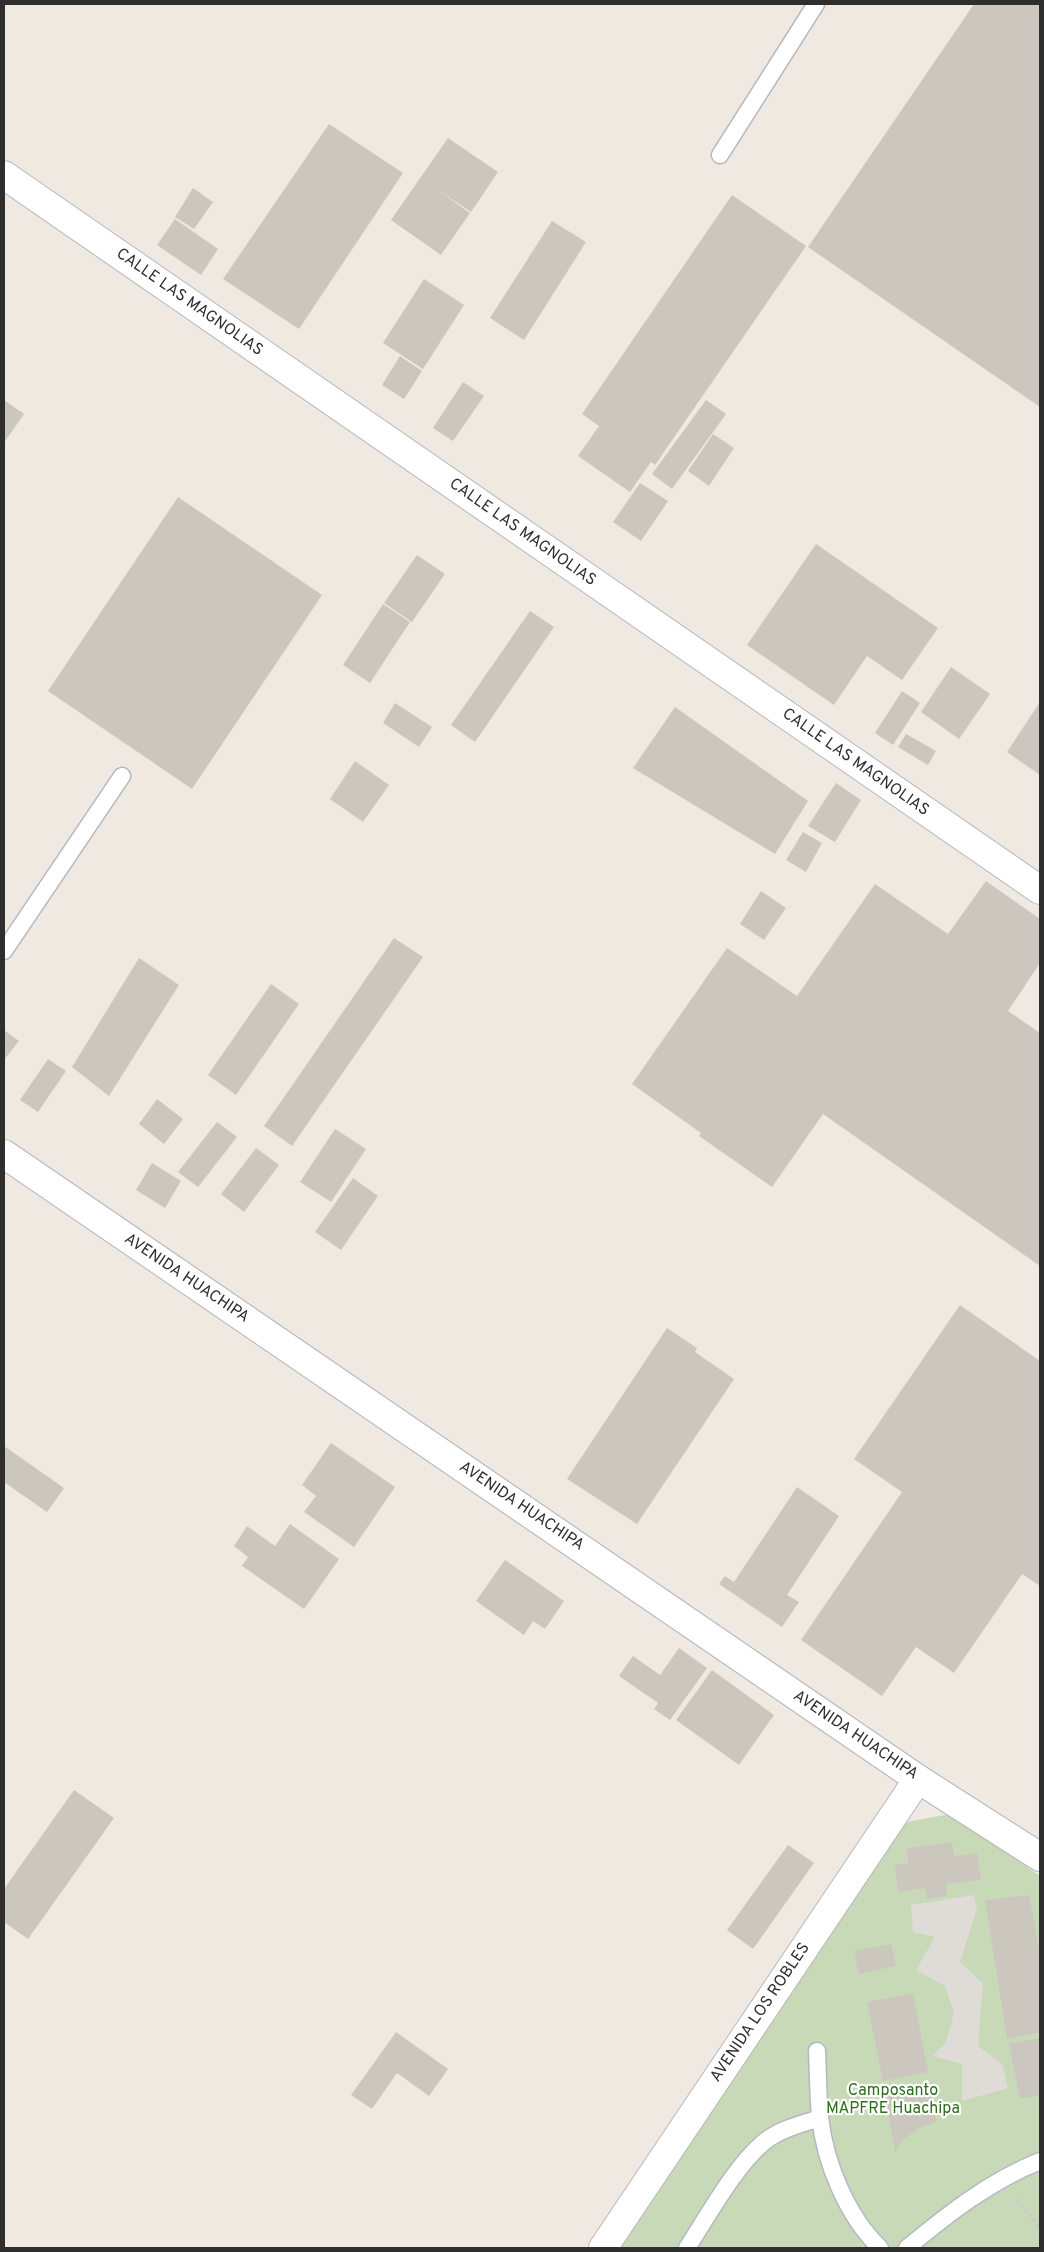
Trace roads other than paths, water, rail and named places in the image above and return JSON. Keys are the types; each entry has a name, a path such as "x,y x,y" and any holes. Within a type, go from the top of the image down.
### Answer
{"street":[{"name":"CALLE LAS MAGNOLIAS","path":"4,175 1040,890"},
{"name":"AVENIDA HUACHIPA","path":"4,1154 918,1779 1040,1857"},
{"name":"AVENIDA LOS ROBLES","path":"604,2248 918,1779"}],"lane":[{"path":"720,155 816,4"},
{"path":"4,951 122,776"},
{"path":"817,2052 820,2118 826,2147 840,2188 855,2217 880,2248"},
{"path":"687,2248 738,2171 764,2142 788,2128 820,2118"},
{"path":"907,2248 952,2210 1000,2180 1040,2161"}],"park label":[{"name":"Camposanto MAPFRE Huachipa","path":"893,2101"}]}
